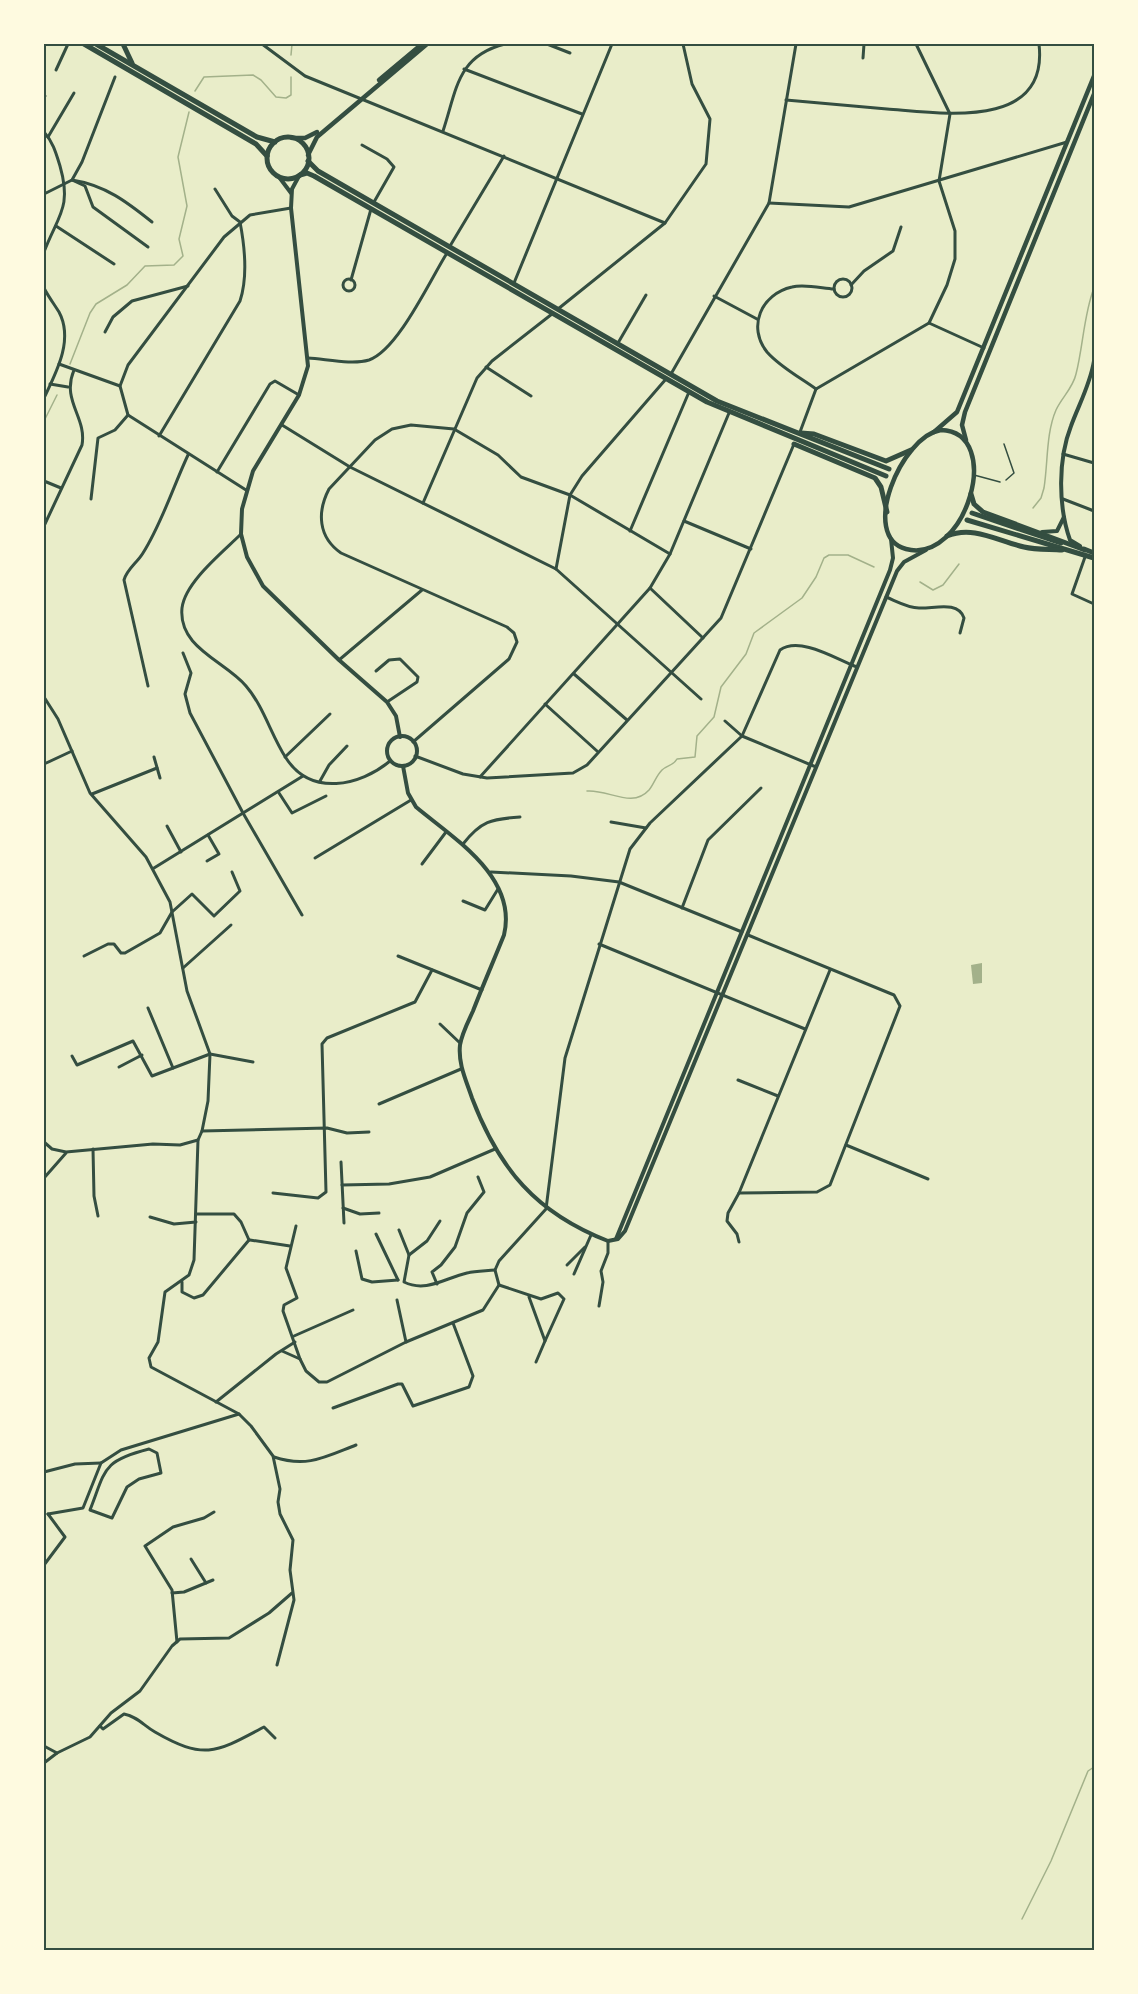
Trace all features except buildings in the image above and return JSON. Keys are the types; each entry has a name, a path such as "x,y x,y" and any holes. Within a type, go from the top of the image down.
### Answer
{"main road":[{"path":"84,44 256,144 267,156 270,168 279,177 287,179 307,173 314,176 552,313 668,376 874,478 881,487 891,537 904,549 926,550 947,536 957,532 972,531 1028,548 1095,554"},
{"path":"96,44 257,137 275,142 312,136 427,44"},
{"path":"123,44 133,64"},
{"path":"299,175 314,139 422,44"},
{"path":"796,439 813,434 886,461 911,450 957,411 1095,76"},
{"path":"947,536 965,511 971,494 972,454 962,425 965,412 1095,94"},
{"path":"292,138 303,145 308,158 318,171 618,343 689,392 729,413 886,476"},
{"path":"267,156 275,142"},
{"path":"934,432 950,431 966,440"},
{"path":"796,439 889,469"},
{"path":"887,512 892,481 911,450"},
{"path":"971,494 974,504 983,512 1041,532 1095,558"},
{"path":"972,513 1085,552"},
{"path":"967,520 1076,551"}],"street":[{"path":"56,70 68,44"},
{"path":"262,44 305,76 665,223"},
{"path":"443,131 464,69 484,49 505,44"},
{"path":"547,44 570,53"},
{"path":"514,284 612,44"},
{"path":"558,309 665,223 698,179 706,164 710,120 692,84 683,44"},
{"path":"556,569 570,495 582,476 668,376 769,203 796,44"},
{"path":"863,58 864,44"},
{"path":"415,756 463,774 480,777 573,774 587,765 672,673 726,610 816,388 929,323 947,285 956,251 955,231 939,181 950,114 916,44"},
{"path":"786,100 950,114 990,110 1018,100 1034,82 1040,56 1039,44"},
{"path":"464,69 582,114"},
{"path":"72,180 82,162 115,77"},
{"path":"48,137 74,93"},
{"path":"44,132 54,145 66,182 65,205 44,252"},
{"path":"769,203 849,207 1068,142"},
{"path":"362,145 387,159 394,167 374,202"},
{"path":"450,246 504,156"},
{"path":"299,175 291,193 291,208 308,358 307,374 282,425 253,471 246,490 241,534 248,557 263,586 339,660 387,702 395,714 400,737"},
{"path":"279,177 291,193"},
{"path":"72,180 85,186 93,207 148,247"},
{"path":"44,194 72,180 90,183 111,191 152,222"},
{"path":"159,436 240,301 244,284 243,240 240,222 232,216 215,189"},
{"path":"246,490 128,415 120,386 128,365 224,237 240,222 260,212 291,208"},
{"path":"351,280 371,209"},
{"path":"56,226 114,264"},
{"path":"834,289 839,296 850,293 851,285 864,271 893,251 901,227"},
{"path":"308,358 366,361 381,355 395,340 447,253"},
{"path":"834,289 840,280 848,280 851,285"},
{"path":"105,332 113,317 132,301 188,286"},
{"path":"816,388 768,353 758,332 757,319 770,299 793,287 834,289"},
{"path":"44,288 59,313 65,330 59,364 44,398"},
{"path":"618,343 645,295"},
{"path":"714,296 757,319"},
{"path":"423,503 473,384 486,367 552,313"},
{"path":"929,323 984,348"},
{"path":"1095,361 1093,383 1071,426 1063,454 1063,499 1070,540 1085,552 1072,594 1095,604"},
{"path":"59,364 120,386"},
{"path":"486,367 531,396"},
{"path":"44,525 82,445 84,434 68,387 74,370"},
{"path":"217,472 270,384 275,381 282,383 299,394"},
{"path":"50,384 68,387"},
{"path":"630,531 689,392"},
{"path":"480,777 650,588 670,554 729,413"},
{"path":"91,499 98,438 115,429 128,415"},
{"path":"282,425 350,467 556,569 701,699"},
{"path":"413,742 509,659 517,642 514,633 507,627 341,553 329,542 322,526 321,508 329,489 375,440 392,429 411,425 454,429 498,455 522,477 570,495 670,554"},
{"path":"1063,454 1095,464"},
{"path":"148,686 124,580 126,574 142,555 154,532 188,455"},
{"path":"44,481 61,488"},
{"path":"1063,499 1095,511"},
{"path":"1041,532 1058,531 1065,513"},
{"path":"683,521 751,549"},
{"path":"241,534 191,586 182,606 183,620 192,641 234,672 247,687 259,704 285,758 303,776 336,784 356,781 371,775 390,761"},
{"path":"403,766 411,800 491,872 504,904 506,927 460,1043 461,1069 495,1149 510,1172 546,1209 591,1235 608,1241 616,1240 625,1231 854,666 893,560 891,537"},
{"path":"854,666 902,563 926,550"},
{"path":"650,588 703,638"},
{"path":"339,660 422,590"},
{"path":"886,597 919,608 947,607 958,610 964,618 960,633"},
{"path":"296,1226 286,1268 297,1298 284,1305 283,1311 294,1336 300,1359 313,1378 319,1382 327,1382 406,1342 483,1310 499,1285 495,1270 499,1261 546,1209 563,1070 599,944 630,849 646,828 742,736 776,655 785,646 794,644 803,646 854,666"},
{"path":"183,653 191,673 185,694 190,713 243,813 302,915"},
{"path":"376,671 389,660 400,659 418,677 417,682 387,702"},
{"path":"574,674 627,720"},
{"path":"44,697 58,719 91,795 154,868 172,912 187,991 210,1054 210,1081 202,1131 198,1140 194,1260 189,1275 165,1292 162,1299 162,1328 158,1342 149,1358 151,1367 239,1414 274,1457 280,1489 278,1502 280,1514 293,1540 290,1570 294,1600 277,1665"},
{"path":"545,704 598,752"},
{"path":"285,758 307,740 330,714"},
{"path":"726,721 742,736 813,766"},
{"path":"400,737 413,742"},
{"path":"390,761 387,752 389,744 400,737"},
{"path":"390,761 403,766 411,763 415,756 413,742"},
{"path":"320,781 329,765 347,746"},
{"path":"44,764 72,751"},
{"path":"154,758 160,778"},
{"path":"91,795 157,768"},
{"path":"154,868 303,776"},
{"path":"682,908 708,840 761,788"},
{"path":"279,792 292,813 326,796"},
{"path":"315,858 411,800"},
{"path":"462,846 481,825 498,819 520,817"},
{"path":"611,822 646,828"},
{"path":"167,826 181,852"},
{"path":"422,864 446,832"},
{"path":"207,861 219,854 208,835"},
{"path":"84,956 108,944 114,944 121,953 125,953 160,933 172,912 192,894 214,916 240,891 232,872"},
{"path":"491,872 571,876 619,882 896,996 900,1002 900,1009 831,1183 824,1190 817,1192 739,1193"},
{"path":"463,901 485,910 498,889"},
{"path":"183,968 231,926"},
{"path":"599,944 805,1029"},
{"path":"398,956 482,990"},
{"path":"273,1192 322,1197 326,1192 322,1044 327,1038 414,1002 432,970"},
{"path":"739,1242 727,1219 830,970"},
{"path":"148,1008 173,1068"},
{"path":"440,1024 460,1043"},
{"path":"72,1056 77,1065 133,1041 152,1076 210,1054 253,1062"},
{"path":"119,1067 142,1055"},
{"path":"379,1104 461,1069"},
{"path":"738,1080 778,1096"},
{"path":"202,1131 324,1129 347,1133 369,1132"},
{"path":"44,1142 52,1149 66,1152 153,1144 180,1145 198,1140"},
{"path":"846,1145 928,1179"},
{"path":"93,1149 94,1196 98,1216"},
{"path":"342,1185 389,1184 430,1177 495,1149"},
{"path":"44,1178 66,1152"},
{"path":"341,1162 344,1223"},
{"path":"437,1284 432,1272 441,1265 455,1247 463,1231 467,1213 484,1192 478,1177"},
{"path":"343,1208 360,1214 379,1213"},
{"path":"196,1214 234,1214 241,1222 249,1240"},
{"path":"150,1217 174,1224 196,1222"},
{"path":"409,1255 427,1241 440,1221"},
{"path":"399,1230 409,1255 403,1279"},
{"path":"376,1234 398,1280"},
{"path":"574,1275 591,1235"},
{"path":"249,1240 290,1246"},
{"path":"182,1282 182,1292 194,1298 203,1295 249,1240"},
{"path":"599,1306 603,1282 601,1271 608,1253 608,1241"},
{"path":"567,1265 586,1246"},
{"path":"356,1251 362,1279 372,1282 403,1279"},
{"path":"403,1279 413,1287 437,1284 469,1272 495,1270"},
{"path":"499,1285 529,1297 541,1299 558,1293 564,1299 537,1362"},
{"path":"529,1297 545,1341"},
{"path":"397,1300 406,1342"},
{"path":"294,1336 353,1310"},
{"path":"333,1408 398,1384 402,1384 413,1406 469,1387 473,1376 453,1323"},
{"path":"216,1402 296,1342"},
{"path":"282,1351 300,1359"},
{"path":"44,1472 75,1464 101,1463 121,1450 239,1414"},
{"path":"274,1457 294,1463 307,1462 356,1445"},
{"path":"121,1450 126,1455"},
{"path":"153,1450 157,1453 161,1473 139,1479 127,1487 112,1518 90,1510 104,1470 126,1455 153,1450"},
{"path":"44,1564 65,1537 48,1514 82,1508 101,1463"},
{"path":"177,1642 169,1583 145,1545 173,1527 204,1518 214,1512"},
{"path":"191,1559 206,1583"},
{"path":"172,1593 184,1592 213,1580"},
{"path":"44,1763 57,1753 80,1744 140,1691 177,1642 192,1637 229,1638 269,1613 292,1593"},
{"path":"100,1726 103,1729 124,1714 136,1716 153,1731 179,1744 215,1751 264,1727 275,1738"},
{"path":"44,1746 57,1753"}],"lane":[{"path":"1004,444 1014,473 1006,480"},
{"path":"973,475 1000,482"}],"shaded area":[{"path":"982,963 982,983 973,984 971,965"}],"waterway":[{"path":"291,55 292,44"},
{"path":"195,91 204,77 253,75 261,80 276,97 286,98 291,95 291,77"},
{"path":"70,364 90,313 96,304 127,285 145,266 174,265 183,256 179,239 187,206 178,157 189,112"},
{"path":"1033,508 1041,498 1044,488 1053,419 1058,405 1076,374 1094,288"},
{"path":"44,421 57,395"},
{"path":"587,791 635,798 649,790 662,770 677,759 695,757 697,736 714,717 721,687 746,654 754,633 802,598 816,577 824,558 829,555 848,555 874,567"},
{"path":"920,582 933,590 943,585 959,564"},
{"path":"1022,1919 1051,1861 1088,1771 1094,1767"}]}
